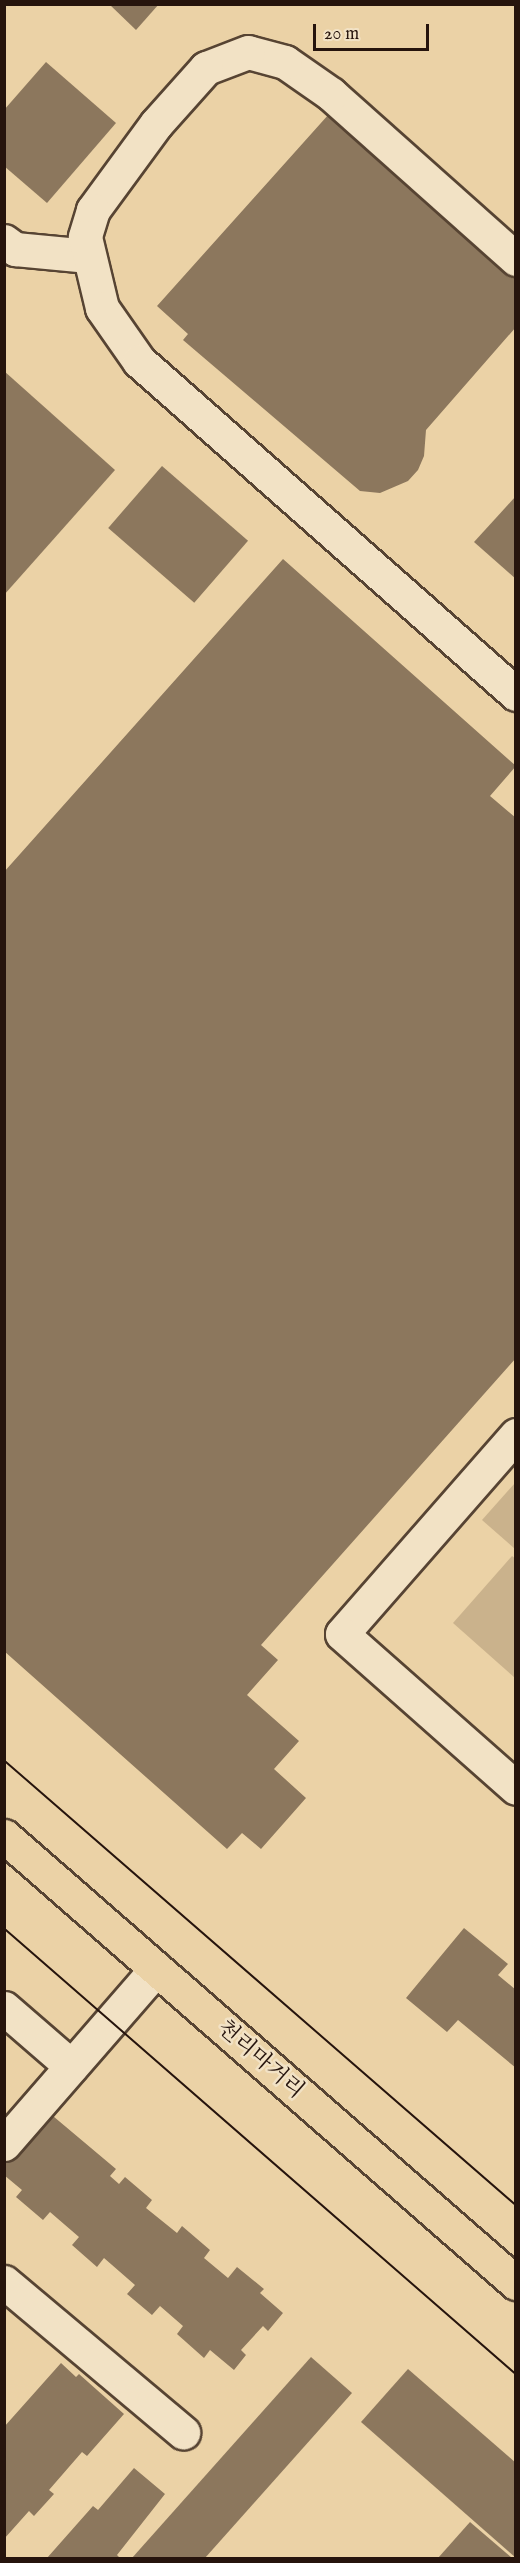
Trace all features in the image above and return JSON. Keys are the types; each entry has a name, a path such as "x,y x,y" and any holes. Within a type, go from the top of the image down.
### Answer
{"highway":[{"name":"천리마거리","path":"4,1836 516,2283"}],"street":[{"path":"516,259 331,94 285,62 248,52 206,68 156,124 93,210 85,237 102,308 139,361 516,694"},
{"path":"4,241 15,249 89,256"},
{"path":"516,1435 342,1634 516,1788"},
{"path":"4,2145 156,1969"},
{"path":"4,2008 71,2066"},
{"path":"4,2282 183,2432"}],"shaded area":[{"path":"515,1483 515,1549 482,1520"},
{"path":"512,1556 516,1559 515,1678 453,1623"}],"building":[{"path":"109,4 159,4 136,30"},
{"path":"46,62 116,123 47,203 4,166 4,110"},
{"path":"329,114 516,280 516,327 426,430 424,456 418,470 408,481 380,493 360,491 183,340 188,334 157,306"},
{"path":"4,371 115,470 4,595"},
{"path":"162,466 248,541 194,603 108,528"},
{"path":"516,496 516,579 474,542"},
{"path":"283,559 516,766 490,796 516,818 516,1358 261,1645 278,1660 247,1695 299,1741 274,1769 306,1798 261,1849 242,1833 227,1849 4,1651 4,872"},
{"path":"464,1928 508,1964 498,1975 516,1990 516,2068 458,2020 447,2032 406,1998"},
{"path":"47,2111 116,2169 110,2176 119,2184 125,2177 152,2200 146,2208 177,2233 182,2226 210,2250 204,2258 228,2278 237,2267 264,2289 260,2293 283,2313 268,2331 263,2326 241,2350 246,2355 234,2370 210,2350 204,2358 177,2334 183,2326 160,2306 152,2315 127,2294 135,2285 104,2258 97,2267 72,2245 79,2237 50,2212 43,2220 16,2197 22,2190 4,2175 4,2162 12,2153 16,2157 37,2131"},
{"path":"311,2357 352,2393 205,2558 132,2558"},
{"path":"61,2363 76,2377 79,2374 124,2414 87,2456 82,2452 49,2490 54,2494 34,2516 29,2511 4,2539 4,2427"},
{"path":"408,2369 516,2463 516,2558 361,2422"},
{"path":"134,2468 165,2494 117,2555 120,2558 47,2558 93,2506 98,2510"},
{"path":"470,2522 512,2558 438,2558"}],"tram line":[{"path":"4,1760 516,2205"},
{"path":"4,1928 516,2374"}]}
